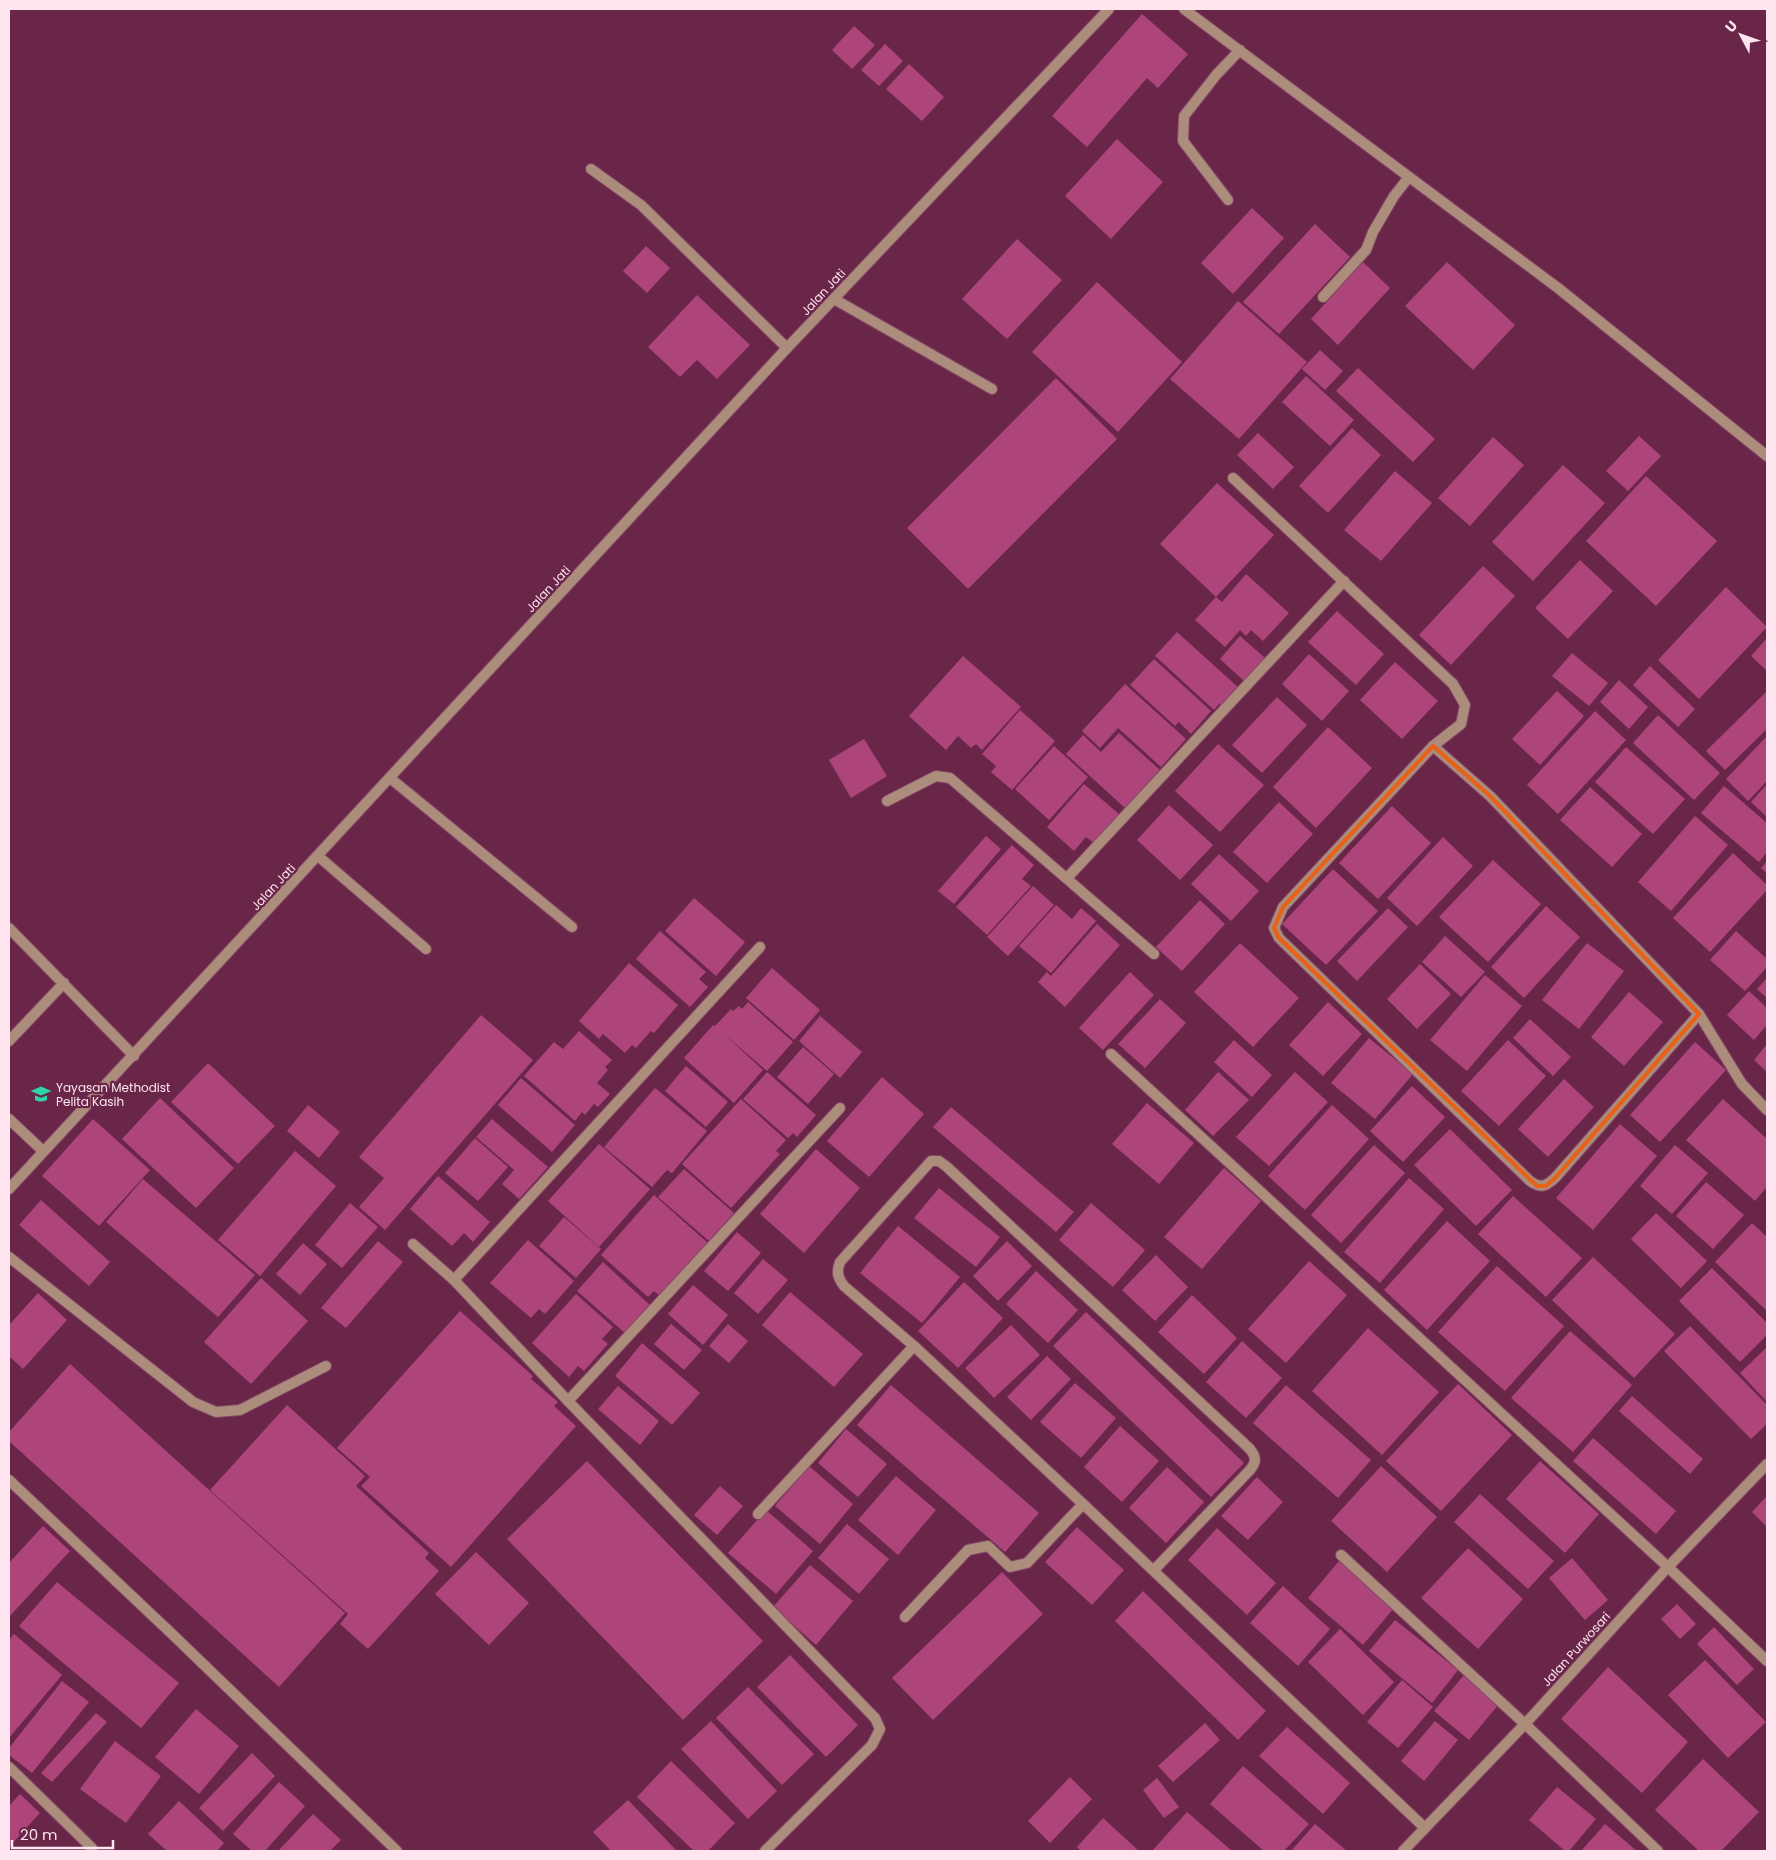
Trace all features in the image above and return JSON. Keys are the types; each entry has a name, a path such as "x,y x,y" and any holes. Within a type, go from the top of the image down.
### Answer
{"street":[{"name":"Jalan Jati","path":"9,1189 787,348 1109,9"},
{"path":"1184,9 1558,288 1767,456"},
{"path":"1228,200 1183,141 1184,116 1217,74 1240,50"},
{"path":"591,168 641,205 787,348"},
{"path":"1323,297 1366,250 1373,232 1394,196 1409,177"},
{"path":"834,299 992,389"},
{"path":"1233,478 1453,684 1464,705 1461,724 1433,746 1283,907 1274,928 1279,938 1530,1182 1537,1186 1546,1186 1556,1178 1699,1014"},
{"path":"1067,878 1344,581"},
{"path":"1433,746 1490,796 1699,1014 1742,1084 1767,1110"},
{"path":"887,801 936,776 950,778 1154,954"},
{"path":"390,778 572,927"},
{"path":"318,856 426,949"},
{"path":"9,928 134,1056"},
{"path":"454,1280 760,947"},
{"path":"9,1041 64,983"},
{"path":"1111,1054 1668,1567 1767,1661"},
{"path":"568,1401 840,1108"},
{"path":"9,1119 43,1152"},
{"path":"1154,1570 1250,1470 1256,1463 1256,1456 1250,1448 947,1167 936,1160 930,1161 840,1262 837,1270 839,1279 844,1286 914,1346 1154,1570 1425,1828"},
{"path":"413,1244 454,1280 568,1401 875,1718 880,1729 872,1745 765,1851"},
{"path":"9,1258 193,1402 216,1412 240,1410 326,1366"},
{"path":"758,1514 914,1346"},
{"name":"Jalan Purwosari","path":"1403,1851 1525,1724 1668,1567 1767,1464"},
{"path":"9,1480 397,1851"},
{"path":"905,1617 968,1550 988,1546 1010,1567 1027,1563 1083,1504"},
{"path":"1341,1555 1525,1724 1658,1851"},
{"path":"9,1767 92,1848"}],"highlighted area":[{"path":"1433,746 1490,796 1699,1014 1555,1178 1546,1186 1537,1186 1279,938 1274,928 1283,907"}],"building":[{"path":"1142,14 1188,54 1158,88 1147,78 1087,147 1052,116"},
{"path":"854,26 875,45 852,69 832,50"},
{"path":"885,44 903,61 879,86 861,70"},
{"path":"909,64 944,97 922,121 886,89"},
{"path":"1117,139 1163,182 1111,239 1065,196"},
{"path":"1252,208 1284,238 1233,294 1201,263"},
{"path":"1315,224 1350,257 1279,334 1243,302"},
{"path":"1017,239 1062,280 1007,339 962,299"},
{"path":"646,246 670,268 647,293 623,271"},
{"path":"1363,262 1390,288 1338,345 1311,319"},
{"path":"1447,262 1515,325 1473,370 1405,306"},
{"path":"1097,282 1182,362 1118,432 1032,352"},
{"path":"697,295 750,345 717,379 697,360 680,377 648,347"},
{"path":"1238,301 1307,362 1239,439 1170,379"},
{"path":"1320,350 1343,371 1325,390 1302,369"},
{"path":"1358,368 1435,439 1413,462 1336,391"},
{"path":"1306,376 1354,420 1330,446 1282,402"},
{"path":"1056,378 1117,439 968,589 907,528"},
{"path":"1352,428 1381,455 1328,513 1299,486"},
{"path":"1258,433 1294,467 1273,489 1237,455"},
{"path":"1639,436 1661,456 1628,491 1606,471"},
{"path":"1493,437 1524,465 1470,526 1438,498"},
{"path":"1563,465 1605,503 1533,581 1492,542"},
{"path":"1395,471 1432,503 1381,561 1344,530"},
{"path":"1646,476 1717,541 1656,606 1586,541"},
{"path":"1217,483 1274,535 1216,597 1160,544"},
{"path":"1580,560 1613,591 1568,639 1535,608"},
{"path":"1483,566 1515,596 1451,665 1419,635"},
{"path":"1246,574 1289,613 1263,641 1251,630 1246,636 1240,630 1225,647 1195,620 1216,597 1222,602"},
{"path":"1726,587 1767,627 1699,699 1658,660"},
{"path":"1337,611 1384,654 1356,685 1308,642"},
{"path":"1177,632 1240,689 1224,708 1219,704 1214,710 1155,656"},
{"path":"1240,636 1265,658 1244,681 1220,659"},
{"path":"1767,638 1767,671 1751,656"},
{"path":"1572,653 1608,683 1589,706 1552,676"},
{"path":"1309,654 1349,691 1322,721 1282,684"},
{"path":"963,656 1021,707 982,750 976,744 971,748 958,736 946,750 909,716"},
{"path":"1154,659 1211,711 1191,734 1179,722 1175,726 1130,685"},
{"path":"1395,662 1438,701 1402,739 1360,700"},
{"path":"1650,666 1695,709 1678,727 1633,685"},
{"path":"1619,680 1648,707 1629,729 1600,702"},
{"path":"1125,684 1186,739 1161,767 1118,728 1100,748 1082,731"},
{"path":"1557,691 1584,716 1540,765 1512,739"},
{"path":"1766,692 1767,729 1725,770 1706,751"},
{"path":"1277,697 1307,725 1262,773 1232,745"},
{"path":"1020,710 1055,741 1012,790 991,772 996,766 982,754"},
{"path":"1595,711 1626,740 1558,814 1527,785"},
{"path":"1658,715 1720,773 1694,800 1633,743"},
{"path":"1328,727 1372,768 1316,828 1273,787"},
{"path":"1119,733 1161,771 1126,809 1066,754 1083,735 1101,752"},
{"path":"1767,736 1767,781 1748,801 1726,779"},
{"path":"864,739 887,776 851,798 829,760"},
{"path":"1218,744 1264,785 1220,832 1175,791"},
{"path":"1054,746 1088,777 1049,820 1015,789"},
{"path":"1626,747 1685,799 1653,834 1595,782"},
{"path":"1084,784 1119,814 1094,843 1086,837 1074,851 1047,827"},
{"path":"1767,784 1767,817 1751,802"},
{"path":"1724,786 1767,823 1767,852 1759,862 1701,813"},
{"path":"1590,787 1642,834 1612,867 1560,820"},
{"path":"1279,802 1313,834 1267,883 1233,852"},
{"path":"1169,805 1213,845 1180,880 1137,840"},
{"path":"1392,806 1431,843 1378,899 1339,863"},
{"path":"1695,816 1728,845 1671,911 1638,882"},
{"path":"986,836 1001,849 954,904 938,891"},
{"path":"1443,837 1473,866 1417,926 1387,898"},
{"path":"1012,845 1034,865 1022,879 1031,886 987,935 956,907"},
{"path":"1733,853 1767,885 1767,890 1710,952 1673,918"},
{"path":"1219,854 1259,891 1231,921 1191,884"},
{"path":"1493,860 1541,904 1488,962 1439,917"},
{"path":"1767,861 1767,873 1761,868"},
{"path":"1333,869 1378,911 1326,965 1282,924"},
{"path":"1033,886 1054,905 1008,956 987,937"},
{"path":"694,898 745,942 716,976 665,931"},
{"path":"1200,900 1225,924 1182,971 1156,947"},
{"path":"1056,905 1072,919 1081,908 1096,921 1051,973 1019,946"},
{"path":"1546,906 1580,937 1524,998 1491,967"},
{"path":"1388,908 1408,927 1357,981 1337,961"},
{"path":"1097,924 1120,945 1065,1007 1038,982 1047,972 1051,976"},
{"path":"660,931 706,972 699,979 708,987 690,1007 636,959"},
{"path":"1736,931 1767,959 1767,967 1745,991 1710,960"},
{"path":"1445,936 1485,972 1461,997 1422,962"},
{"path":"1240,943 1299,998 1253,1047 1194,992"},
{"path":"1587,943 1624,971 1579,1029 1542,1000"},
{"path":"629,963 678,1005 654,1033 651,1031 636,1048 632,1045 625,1053 603,1034 599,1039 579,1021"},
{"path":"1420,964 1451,994 1417,1029 1387,999"},
{"path":"772,968 820,1010 794,1040 746,998"},
{"path":"1130,972 1154,995 1103,1050 1079,1028"},
{"path":"1485,975 1522,1006 1467,1071 1430,1040"},
{"path":"1767,978 1767,998 1757,989"},
{"path":"1749,991 1767,1008 1767,1025 1754,1040 1727,1015"},
{"path":"1629,992 1663,1022 1624,1066 1591,1037"},
{"path":"1160,999 1186,1023 1145,1068 1118,1044"},
{"path":"748,1002 793,1042 767,1071 724,1034 763,1070 734,1103 684,1058 713,1025 715,1026 731,1009 733,1011 739,1006 742,1009"},
{"path":"1328,1002 1362,1034 1323,1076 1289,1045"},
{"path":"481,1015 533,1060 385,1230 359,1207 384,1178 359,1157"},
{"path":"820,1016 862,1052 840,1078 799,1041"},
{"path":"1530,1019 1571,1057 1553,1076 1513,1038"},
{"path":"579,1031 612,1060 605,1067 608,1070 597,1083 610,1094 598,1107 594,1104 585,1115 582,1112 575,1121 524,1076 554,1042 563,1049"},
{"path":"1369,1038 1413,1074 1375,1119 1331,1083"},
{"path":"1234,1040 1272,1075 1252,1097 1214,1062"},
{"path":"1508,1040 1546,1076 1499,1126 1461,1091"},
{"path":"1695,1042 1726,1070 1660,1142 1630,1115"},
{"path":"1767,1044 1767,1072 1754,1060"},
{"path":"803,1047 834,1074 808,1104 777,1077"},
{"path":"208,1063 275,1126 238,1164 171,1102"},
{"path":"686,1066 728,1102 706,1127 665,1091"},
{"path":"767,1072 816,1115 797,1137 793,1133 788,1138 743,1099"},
{"path":"1218,1072 1249,1100 1213,1136 1185,1110"},
{"path":"1295,1072 1328,1102 1269,1166 1236,1137"},
{"path":"882,1077 924,1114 869,1177 827,1141"},
{"path":"521,1078 575,1125 552,1152 498,1105"},
{"path":"1564,1079 1594,1107 1548,1157 1518,1129"},
{"path":"1412,1086 1445,1117 1403,1162 1370,1131"},
{"path":"655,1088 707,1131 672,1173 667,1170 652,1187 604,1147"},
{"path":"160,1098 234,1168 196,1208 122,1139"},
{"path":"741,1099 786,1140 776,1151 780,1154 731,1208 682,1164"},
{"path":"1723,1099 1767,1139 1767,1187 1755,1201 1686,1140"},
{"path":"1147,1103 1194,1143 1159,1184 1112,1144"},
{"path":"308,1105 340,1132 319,1158 287,1131"},
{"path":"1332,1105 1369,1139 1305,1210 1268,1176"},
{"path":"951,1107 1074,1212 1056,1232 933,1127"},
{"path":"93,1119 150,1170 99,1226 42,1176"},
{"path":"492,1119 548,1167 519,1199 502,1184 514,1170 476,1137"},
{"path":"1620,1124 1657,1156 1593,1230 1556,1198"},
{"path":"1450,1129 1512,1190 1476,1226 1414,1165"},
{"path":"475,1138 508,1167 478,1201 445,1173"},
{"path":"599,1144 650,1189 599,1247 548,1201"},
{"path":"1374,1145 1405,1173 1341,1243 1311,1215"},
{"path":"1675,1145 1708,1173 1672,1214 1640,1186"},
{"path":"816,1149 860,1188 804,1253 760,1214"},
{"path":"295,1151 336,1186 260,1276 218,1240"},
{"path":"1224,1168 1261,1201 1202,1269 1164,1237"},
{"path":"684,1169 734,1213 709,1241 658,1197"},
{"path":"438,1176 490,1222 473,1242 464,1233 452,1246 410,1209"},
{"path":"1409,1178 1444,1209 1380,1283 1344,1252"},
{"path":"143,1179 255,1275 218,1317 106,1222"},
{"path":"1706,1182 1744,1215 1713,1249 1676,1216"},
{"path":"939,1188 1000,1237 976,1267 914,1218"},
{"path":"654,1195 709,1244 661,1297 654,1291 648,1297 601,1255"},
{"path":"1513,1196 1582,1258 1546,1297 1478,1234"},
{"path":"41,1200 110,1262 89,1286 19,1225"},
{"path":"350,1203 378,1227 342,1268 315,1245"},
{"path":"1091,1203 1145,1250 1113,1287 1059,1240"},
{"path":"1656,1213 1707,1261 1681,1288 1631,1239"},
{"path":"564,1217 601,1249 576,1278 539,1246"},
{"path":"1447,1221 1490,1261 1427,1330 1384,1290"},
{"path":"1752,1223 1767,1237 1767,1311 1715,1262"},
{"path":"898,1226 960,1277 922,1323 860,1273"},
{"path":"737,1232 761,1253 728,1291 704,1271"},
{"path":"528,1240 574,1281 545,1314 539,1309 531,1318 490,1283"},
{"path":"378,1241 403,1262 346,1328 321,1308"},
{"path":"1007,1241 1032,1266 998,1301 973,1276"},
{"path":"303,1243 327,1264 300,1295 276,1274"},
{"path":"1156,1255 1188,1287 1155,1321 1122,1290"},
{"path":"1593,1257 1675,1334 1634,1378 1552,1300"},
{"path":"763,1259 788,1280 758,1314 734,1293"},
{"path":"1309,1261 1347,1295 1286,1363 1248,1329"},
{"path":"603,1262 651,1306 626,1334 577,1291"},
{"path":"1497,1266 1564,1326 1505,1391 1438,1332"},
{"path":"1712,1268 1767,1323 1767,1335 1740,1362 1679,1301"},
{"path":"1036,1271 1078,1310 1048,1343 1006,1304"},
{"path":"261,1278 308,1321 251,1384 204,1342"},
{"path":"964,1282 1003,1318 958,1368 918,1331"},
{"path":"693,1285 728,1315 703,1345 668,1314"},
{"path":"790,1292 863,1354 834,1387 762,1325"},
{"path":"38,1293 67,1320 23,1369 9,1356 9,1325"},
{"path":"576,1294 613,1327 602,1339 608,1344 584,1371 578,1366 569,1377 532,1343"},
{"path":"1192,1295 1237,1338 1204,1374 1158,1332"},
{"path":"460,1311 533,1376 531,1379 558,1402 554,1406 576,1426 451,1567 361,1486 370,1477 337,1448"},
{"path":"1086,1312 1244,1463 1211,1497 1053,1346"},
{"path":"671,1324 702,1350 684,1370 654,1344"},
{"path":"728,1324 748,1341 729,1363 709,1346"},
{"path":"1011,1325 1040,1355 994,1398 965,1368"},
{"path":"1690,1326 1767,1405 1767,1424 1751,1439 1664,1351"},
{"path":"1368,1328 1439,1392 1382,1455 1312,1391"},
{"path":"1570,1331 1632,1385 1573,1452 1511,1398"},
{"path":"1242,1341 1282,1378 1246,1418 1206,1382"},
{"path":"642,1343 700,1393 672,1425 615,1376"},
{"path":"1767,1347 1767,1402 1740,1373"},
{"path":"1047,1356 1071,1379 1031,1420 1007,1397"},
{"path":"70,1364 345,1613 279,1687 9,1441 9,1432"},
{"path":"1075,1383 1116,1418 1081,1458 1040,1422"},
{"path":"1458,1384 1512,1435 1441,1511 1386,1461"},
{"path":"891,1385 1039,1513 1005,1552 857,1425"},
{"path":"1286,1385 1371,1460 1338,1498 1253,1423"},
{"path":"618,1386 659,1421 640,1445 598,1409"},
{"path":"1632,1396 1703,1459 1690,1474 1619,1411"},
{"path":"287,1405 365,1476 356,1486 429,1553 425,1558 439,1571 368,1649 340,1624 348,1614 210,1490"},
{"path":"1120,1426 1159,1461 1122,1502 1084,1467"},
{"path":"846,1429 887,1464 858,1497 818,1463"},
{"path":"1593,1438 1676,1511 1656,1534 1573,1461"},
{"path":"587,1461 763,1641 683,1720 507,1539"},
{"path":"1540,1461 1599,1514 1565,1553 1506,1499"},
{"path":"809,1466 853,1504 820,1544 775,1506"},
{"path":"1381,1466 1437,1517 1387,1572 1331,1521"},
{"path":"1167,1467 1204,1502 1166,1543 1129,1508"},
{"path":"896,1476 936,1510 898,1555 858,1520"},
{"path":"1257,1477 1283,1502 1248,1540 1221,1516"},
{"path":"720,1486 743,1506 717,1535 694,1515"},
{"path":"1480,1494 1554,1561 1528,1589 1454,1522"},
{"path":"1767,1496 1767,1527 1752,1512"},
{"path":"766,1510 813,1551 776,1594 728,1553"},
{"path":"847,1524 889,1559 859,1594 818,1558"},
{"path":"43,1526 70,1551 9,1617 9,1563"},
{"path":"1077,1527 1124,1570 1092,1605 1045,1562"},
{"path":"1217,1528 1276,1583 1247,1615 1188,1560"},
{"path":"1468,1548 1523,1599 1478,1649 1421,1598"},
{"path":"476,1552 529,1603 489,1645 435,1594"},
{"path":"1572,1558 1608,1600 1585,1620 1549,1578"},
{"path":"1339,1561 1394,1608 1363,1645 1308,1598"},
{"path":"810,1565 853,1601 816,1645 773,1607"},
{"path":"1002,1572 1043,1614 933,1720 892,1678"},
{"path":"57,1582 179,1683 141,1728 19,1626"},
{"path":"1283,1586 1330,1629 1298,1666 1250,1623"},
{"path":"1143,1591 1266,1711 1238,1740 1115,1621"},
{"path":"1677,1604 1696,1624 1680,1639 1661,1619"},
{"path":"1395,1620 1458,1670 1432,1703 1369,1651"},
{"path":"1714,1627 1754,1669 1737,1685 1697,1644"},
{"path":"1340,1629 1394,1682 1363,1715 1308,1662"},
{"path":"14,1634 62,1675 9,1738 9,1640"},
{"path":"790,1655 858,1725 826,1757 757,1687"},
{"path":"1705,1660 1766,1722 1728,1758 1668,1695"},
{"path":"1608,1667 1688,1742 1642,1793 1561,1719"},
{"path":"1464,1675 1499,1704 1469,1740 1434,1711"},
{"path":"1402,1680 1433,1707 1398,1748 1367,1722"},
{"path":"62,1681 89,1702 32,1773 9,1755 9,1748"},
{"path":"748,1687 814,1754 782,1785 716,1718"},
{"path":"196,1709 239,1746 199,1794 155,1757"},
{"path":"96,1713 107,1722 52,1782 41,1773"},
{"path":"711,1721 777,1791 748,1819 681,1749"},
{"path":"1435,1721 1458,1740 1424,1781 1401,1761"},
{"path":"1205,1723 1220,1740 1173,1782 1158,1766"},
{"path":"1287,1727 1350,1783 1323,1814 1259,1756"},
{"path":"115,1741 161,1776 126,1823 80,1789"},
{"path":"252,1753 275,1776 223,1831 199,1808"},
{"path":"1703,1759 1759,1812 1721,1851 1699,1851 1655,1810"},
{"path":"671,1761 735,1823 708,1851 694,1851 637,1797"},
{"path":"1243,1766 1309,1824 1284,1851 1264,1851 1210,1804"},
{"path":"1070,1777 1092,1799 1050,1843 1028,1821"},
{"path":"1157,1778 1179,1807 1164,1818 1143,1790"},
{"path":"279,1782 305,1806 265,1851 252,1851 233,1834"},
{"path":"1557,1787 1596,1819 1569,1851 1565,1851 1529,1820"},
{"path":"20,1794 40,1813 9,1847 9,1806"},
{"path":"628,1800 677,1851 611,1851 593,1832"},
{"path":"179,1801 224,1843 217,1851 167,1851 148,1834"},
{"path":"1187,1812 1232,1851 1152,1851"},
{"path":"313,1814 341,1840 330,1851 278,1851"},
{"path":"1103,1818 1139,1851 1081,1851 1077,1847"},
{"path":"1315,1824 1347,1851 1291,1851"},
{"path":"1605,1824 1637,1851 1581,1851"}],"place":[{"name":"Yayasan Methodist Pelita Kasih","path":"41,1094"}]}
